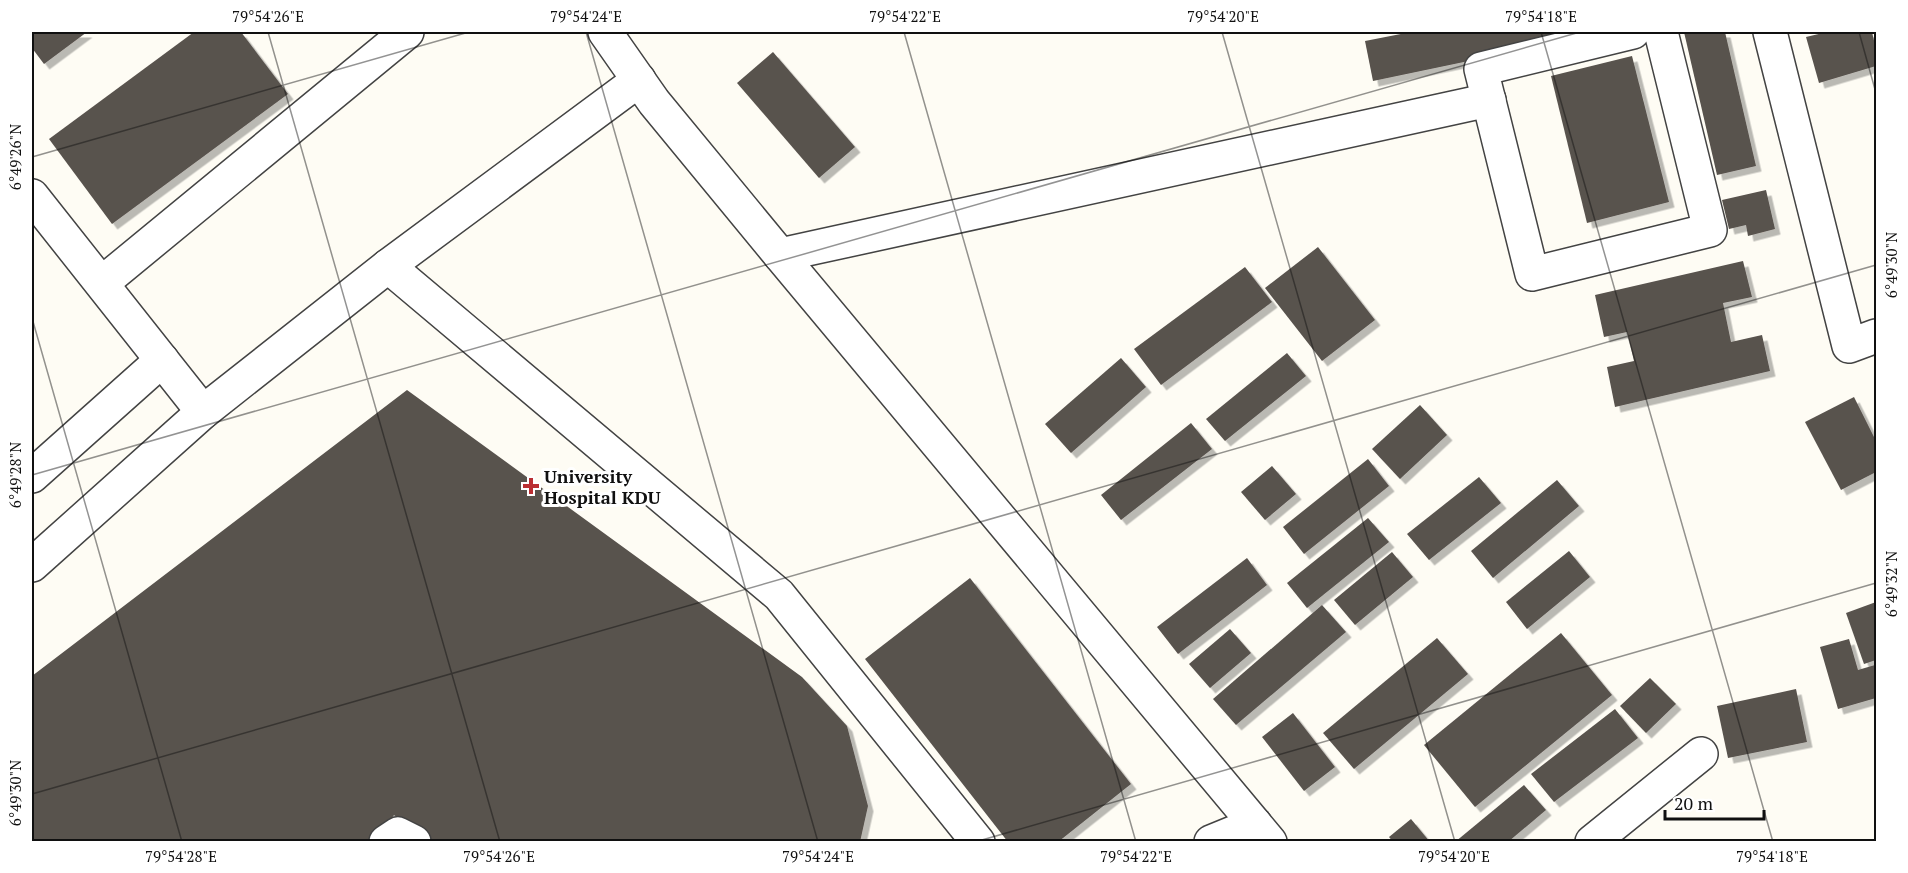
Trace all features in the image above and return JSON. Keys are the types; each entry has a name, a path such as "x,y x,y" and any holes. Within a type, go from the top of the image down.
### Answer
{"street":[{"path":"102,283 407,32"},
{"path":"605,32 639,80 780,255 1262,833 1211,842"},
{"path":"1633,32 1481,69 1532,274 1710,230 1660,32"},
{"path":"1770,32 1849,346 1876,336"},
{"path":"32,565 203,412 388,266 639,80"},
{"path":"780,255 1489,100"},
{"path":"32,196 203,412"},
{"path":"388,266 779,595 815,636 978,842"},
{"path":"32,476 162,360"},
{"path":"1592,842 1701,754"},
{"path":"386,842 398,834 414,842"}],"building":[{"path":"32,32 87,32 44,64 32,48"},
{"path":"194,32 241,32 288,94 112,224 49,139"},
{"path":"1411,32 1603,33 1373,81 1365,41"},
{"path":"1684,32 1725,32 1756,166 1717,175"},
{"path":"1827,32 1872,32 1876,49 1876,66 1819,83 1806,37"},
{"path":"773,52 855,147 819,178 737,83"},
{"path":"1632,56 1669,202 1587,223 1551,76"},
{"path":"1766,190 1775,229 1748,236 1746,225 1729,229 1722,200"},
{"path":"1318,247 1375,320 1322,361 1265,288"},
{"path":"1743,261 1752,297 1723,303 1731,342 1762,335 1770,371 1615,407 1607,367 1634,361 1627,332 1604,337 1595,295"},
{"path":"1245,267 1272,302 1161,385 1134,349"},
{"path":"1287,353 1306,376 1225,441 1206,419"},
{"path":"1121,358 1146,387 1071,453 1045,424"},
{"path":"407,390 802,677 847,726 868,806 860,842 430,842 394,815 374,842 32,842 32,676"},
{"path":"1854,397 1876,441 1876,472 1841,490 1805,422"},
{"path":"1420,405 1447,435 1400,479 1372,449"},
{"path":"1191,423 1212,449 1121,520 1101,495"},
{"path":"1368,459 1389,486 1304,554 1283,527"},
{"path":"1272,466 1296,494 1265,520 1241,492"},
{"path":"1479,477 1501,503 1429,560 1407,534"},
{"path":"1557,480 1579,506 1493,578 1471,551"},
{"path":"1368,518 1389,542 1307,608 1287,583"},
{"path":"1569,551 1590,577 1527,629 1506,602"},
{"path":"1392,552 1413,577 1355,625 1334,600"},
{"path":"1247,558 1267,585 1178,654 1157,627"},
{"path":"970,578 1131,784 1058,842 1008,842 865,659"},
{"path":"1876,602 1876,660 1864,664 1846,613"},
{"path":"1322,605 1346,632 1236,725 1213,699"},
{"path":"1230,629 1251,653 1210,688 1189,664"},
{"path":"1561,633 1612,695 1475,807 1424,745"},
{"path":"1437,638 1468,674 1354,769 1323,733"},
{"path":"1849,639 1858,670 1875,665 1876,698 1838,709 1820,647"},
{"path":"1650,678 1676,704 1646,733 1620,706"},
{"path":"1796,689 1807,742 1728,758 1717,706"},
{"path":"1615,709 1638,738 1554,802 1531,774"},
{"path":"1293,713 1335,767 1304,791 1262,737"},
{"path":"1524,785 1546,810 1508,842 1455,842"},
{"path":"1411,819 1430,842 1393,842 1389,837"}],"place":[{"name":"University Hospital KDU","path":"531,486"}]}
